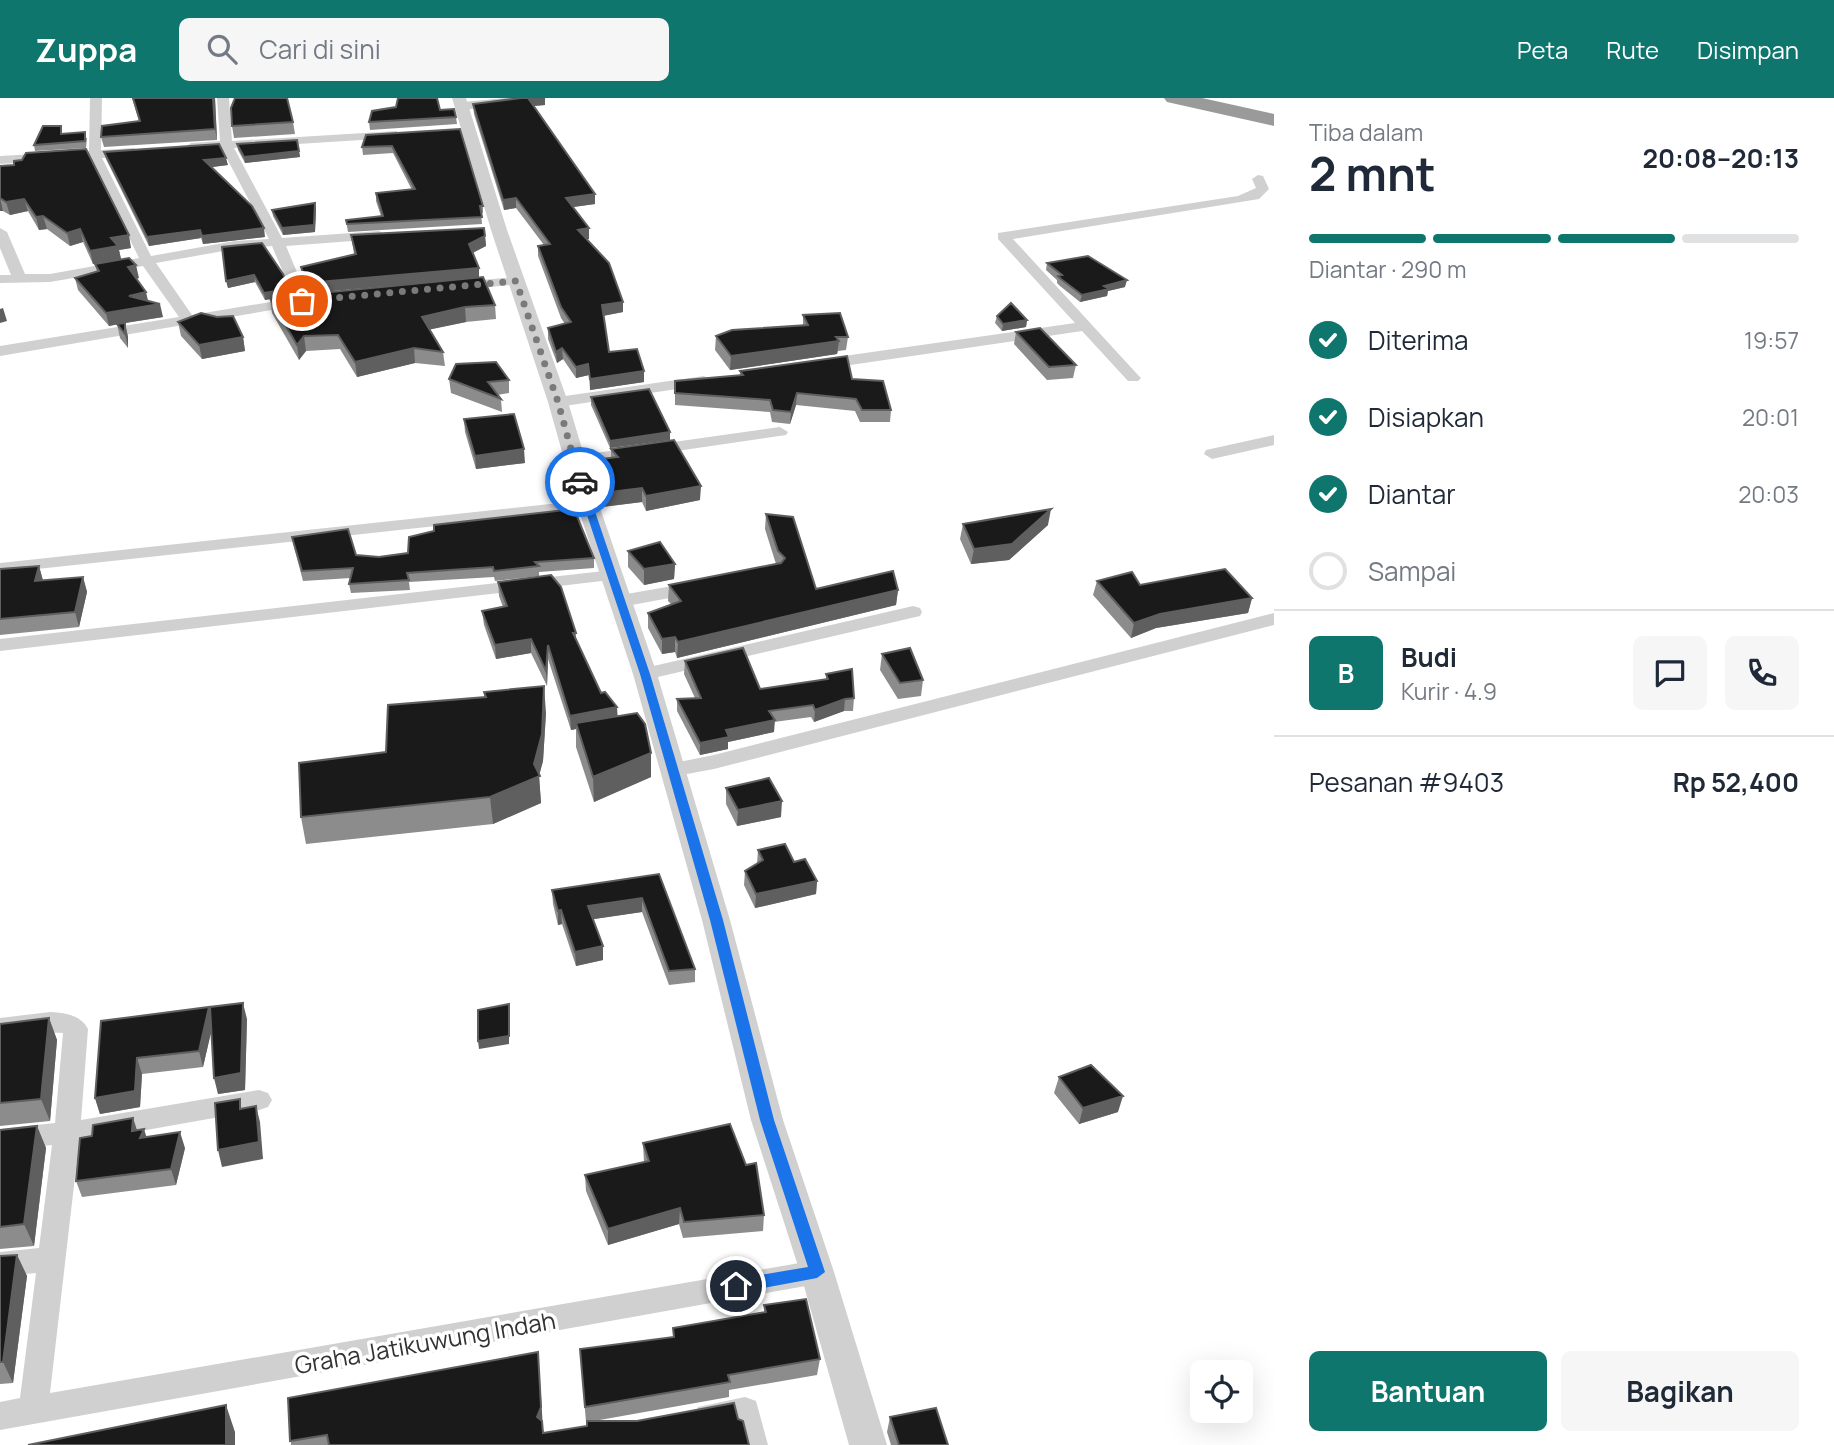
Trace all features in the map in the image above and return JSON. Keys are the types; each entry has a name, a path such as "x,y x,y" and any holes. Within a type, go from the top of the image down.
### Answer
{"highway":[{"path":"1174,98 1274,120"},
{"path":"1248,98 1274,103"}],"street":[{"path":"96,98 95,155 146,261 190,321"},
{"path":"0,351 309,300 226,145 223,98"},
{"path":"538,98 462,115 492,230 516,281 558,402 588,505 645,674 651,726 671,770 716,920 767,1120 817,1272 861,1444"},
{"path":"173,149 402,133"},
{"path":"0,160 148,151"},
{"path":"1133,377 1003,236 1238,200 1260,193 1264,189 1258,179"},
{"path":"0,232 19,277"},
{"path":"0,279 50,278 235,245 391,235"},
{"path":"449,287 516,281"},
{"path":"808,366 1087,326"},
{"path":"558,402 715,380"},
{"path":"574,461 780,432"},
{"path":"1212,454 1274,440"},
{"path":"0,568 588,505"},
{"path":"0,645 613,575"},
{"path":"621,601 717,584"},
{"path":"645,674 913,612"},
{"path":"671,770 727,759 1274,619"},
{"path":"0,1028 58,1022 89,1028 67,1133 33,1411"},
{"path":"0,1140 67,1133 259,1100"},
{"path":"0,1264 51,1259"},
{"name":"Graha Jatikuwung Indah","path":"0,1416 817,1272"},
{"path":"680,1423 745,1411 753,1445"}],"building":[{"path":"133,98 213,98 215,129 101,137 102,126 140,121"},
{"path":"235,98 287,98 293,122 232,126 231,108"},
{"path":"398,98 437,98 440,110 454,109 456,117 369,122 372,111 396,107"},
{"path":"528,98 595,194 566,198 589,228 578,230 609,263 623,302 602,305 609,352 637,349 644,371 590,379 588,364 576,367 562,348 556,352 548,328 571,322 561,307 538,246 550,244 516,198 503,200 473,104"},
{"path":"43,126 61,126 61,134 85,132 85,141 34,145"},
{"path":"460,129 483,206 480,206 482,217 347,224 346,220 383,216 376,193 415,189 392,146 362,147 366,135"},
{"path":"297,140 299,151 244,157 237,144"},
{"path":"219,144 226,158 204,160 252,206 264,228 202,236 200,230 147,237 104,152"},
{"path":"86,149 129,235 111,238 118,246 90,251 80,229 67,233 43,216 36,217 24,199 6,202 0,198 0,166 14,165 14,161 22,160 26,153"},
{"path":"315,203 314,225 282,228 272,210"},
{"path":"484,228 485,236 469,244 479,268 307,283 301,267 356,254 351,235"},
{"path":"262,243 283,274 289,289 264,293 254,275 226,281 222,247"},
{"path":"1088,256 1127,280 1104,286 1109,289 1082,295 1061,279 1058,276 1062,275 1047,263"},
{"path":"129,258 136,265 128,267 146,292 129,296 160,304 106,313 75,278 99,271 95,264"},
{"path":"483,277 495,305 465,307 422,317 443,352 414,348 355,362 338,335 304,336 297,345 270,298"},
{"path":"1011,303 1027,320 1003,324 997,316"},
{"path":"201,313 217,317 233,316 243,337 199,345 178,322"},
{"path":"840,313 848,337 836,337 839,341 731,356 716,336 732,330 808,325 803,315"},
{"path":"125,323 125,334 117,324"},
{"path":"1040,328 1076,365 1049,367 1016,332"},
{"path":"847,356 852,379 883,381 891,410 862,410 856,399 797,393 791,412 773,410 770,400 675,393 675,381 743,375 740,371"},
{"path":"496,362 509,380 488,382 501,399 449,379 456,364"},
{"path":"649,389 670,432 610,441 591,397"},
{"path":"514,414 524,449 475,456 464,419"},
{"path":"674,440 701,486 646,496 642,488 602,493 592,460 618,457 611,449"},
{"path":"574,509 594,558 535,562 539,566 494,571 493,567 407,573 409,580 349,584 353,568 302,571 292,537 348,529 356,555 379,557 408,553 409,537 434,531 434,525"},
{"path":"1051,509 1012,544 974,549 963,524"},
{"path":"766,514 793,517 816,589 893,571 898,590 678,642 675,637 662,639 648,613 681,601 669,585 781,563 785,558 778,551"},
{"path":"660,542 675,564 644,569 628,551"},
{"path":"39,566 35,581 83,577 75,612 0,619 0,569"},
{"path":"1225,569 1252,598 1160,614 1134,623 1097,581 1132,572 1140,585"},
{"path":"551,575 561,587 576,633 573,633 601,693 605,692 617,707 570,716 548,645 546,671 531,639 495,645 482,611 507,606 498,582"},
{"path":"743,648 760,689 828,679 826,674 852,669 854,698 815,710 813,705 769,711 775,720 726,730 729,737 700,743 677,699 701,698 685,661"},
{"path":"910,648 923,680 900,683 882,654"},
{"path":"544,686 542,734 534,764 540,776 490,797 301,817 299,763 386,752 388,705 486,697 484,692"},
{"path":"637,713 645,724 651,753 593,777 576,723"},
{"path":"769,778 782,801 738,810 726,788"},
{"path":"785,844 794,862 805,859 817,881 756,894 745,871 763,860 758,850"},
{"path":"659,874 695,969 669,971 642,898 588,906 603,946 575,952 552,890"},
{"path":"243,1003 241,1073 214,1078 210,1007"},
{"path":"509,1004 509,1036 478,1041 478,1010"},
{"path":"209,1007 199,1051 137,1058 135,1091 95,1098 101,1021"},
{"path":"49,1018 41,1099 0,1103 0,1024"},
{"path":"1091,1065 1123,1096 1083,1108 1059,1077"},
{"path":"240,1099 240,1109 256,1106 259,1142 218,1150 215,1103"},
{"path":"133,1118 132,1131 144,1129 140,1138 180,1132 171,1169 76,1181 80,1138 92,1136 93,1125"},
{"path":"730,1124 746,1165 756,1163 764,1215 684,1222 680,1208 608,1229 585,1175 649,1161 643,1143"},
{"path":"37,1126 24,1224 0,1227 0,1130"},
{"path":"17,1255 3,1362 0,1362 0,1256"},
{"path":"806,1299 820,1359 728,1375 730,1382 585,1407 580,1349 674,1337 673,1328 766,1312 764,1305"},
{"path":"538,1352 541,1407 537,1417 542,1421 543,1433 587,1426 587,1421 637,1421 734,1403 738,1419 743,1421 749,1445 329,1445 327,1435 290,1441 288,1398"},
{"path":"226,1405 226,1445 28,1445"},
{"path":"936,1408 948,1445 899,1445 890,1417"}],"way so far":[{"path":"302,301 516,281 558,402 580,482"}],"route":[{"path":"580,482 645,674 716,920 767,1120 817,1272 736,1286"}]}
